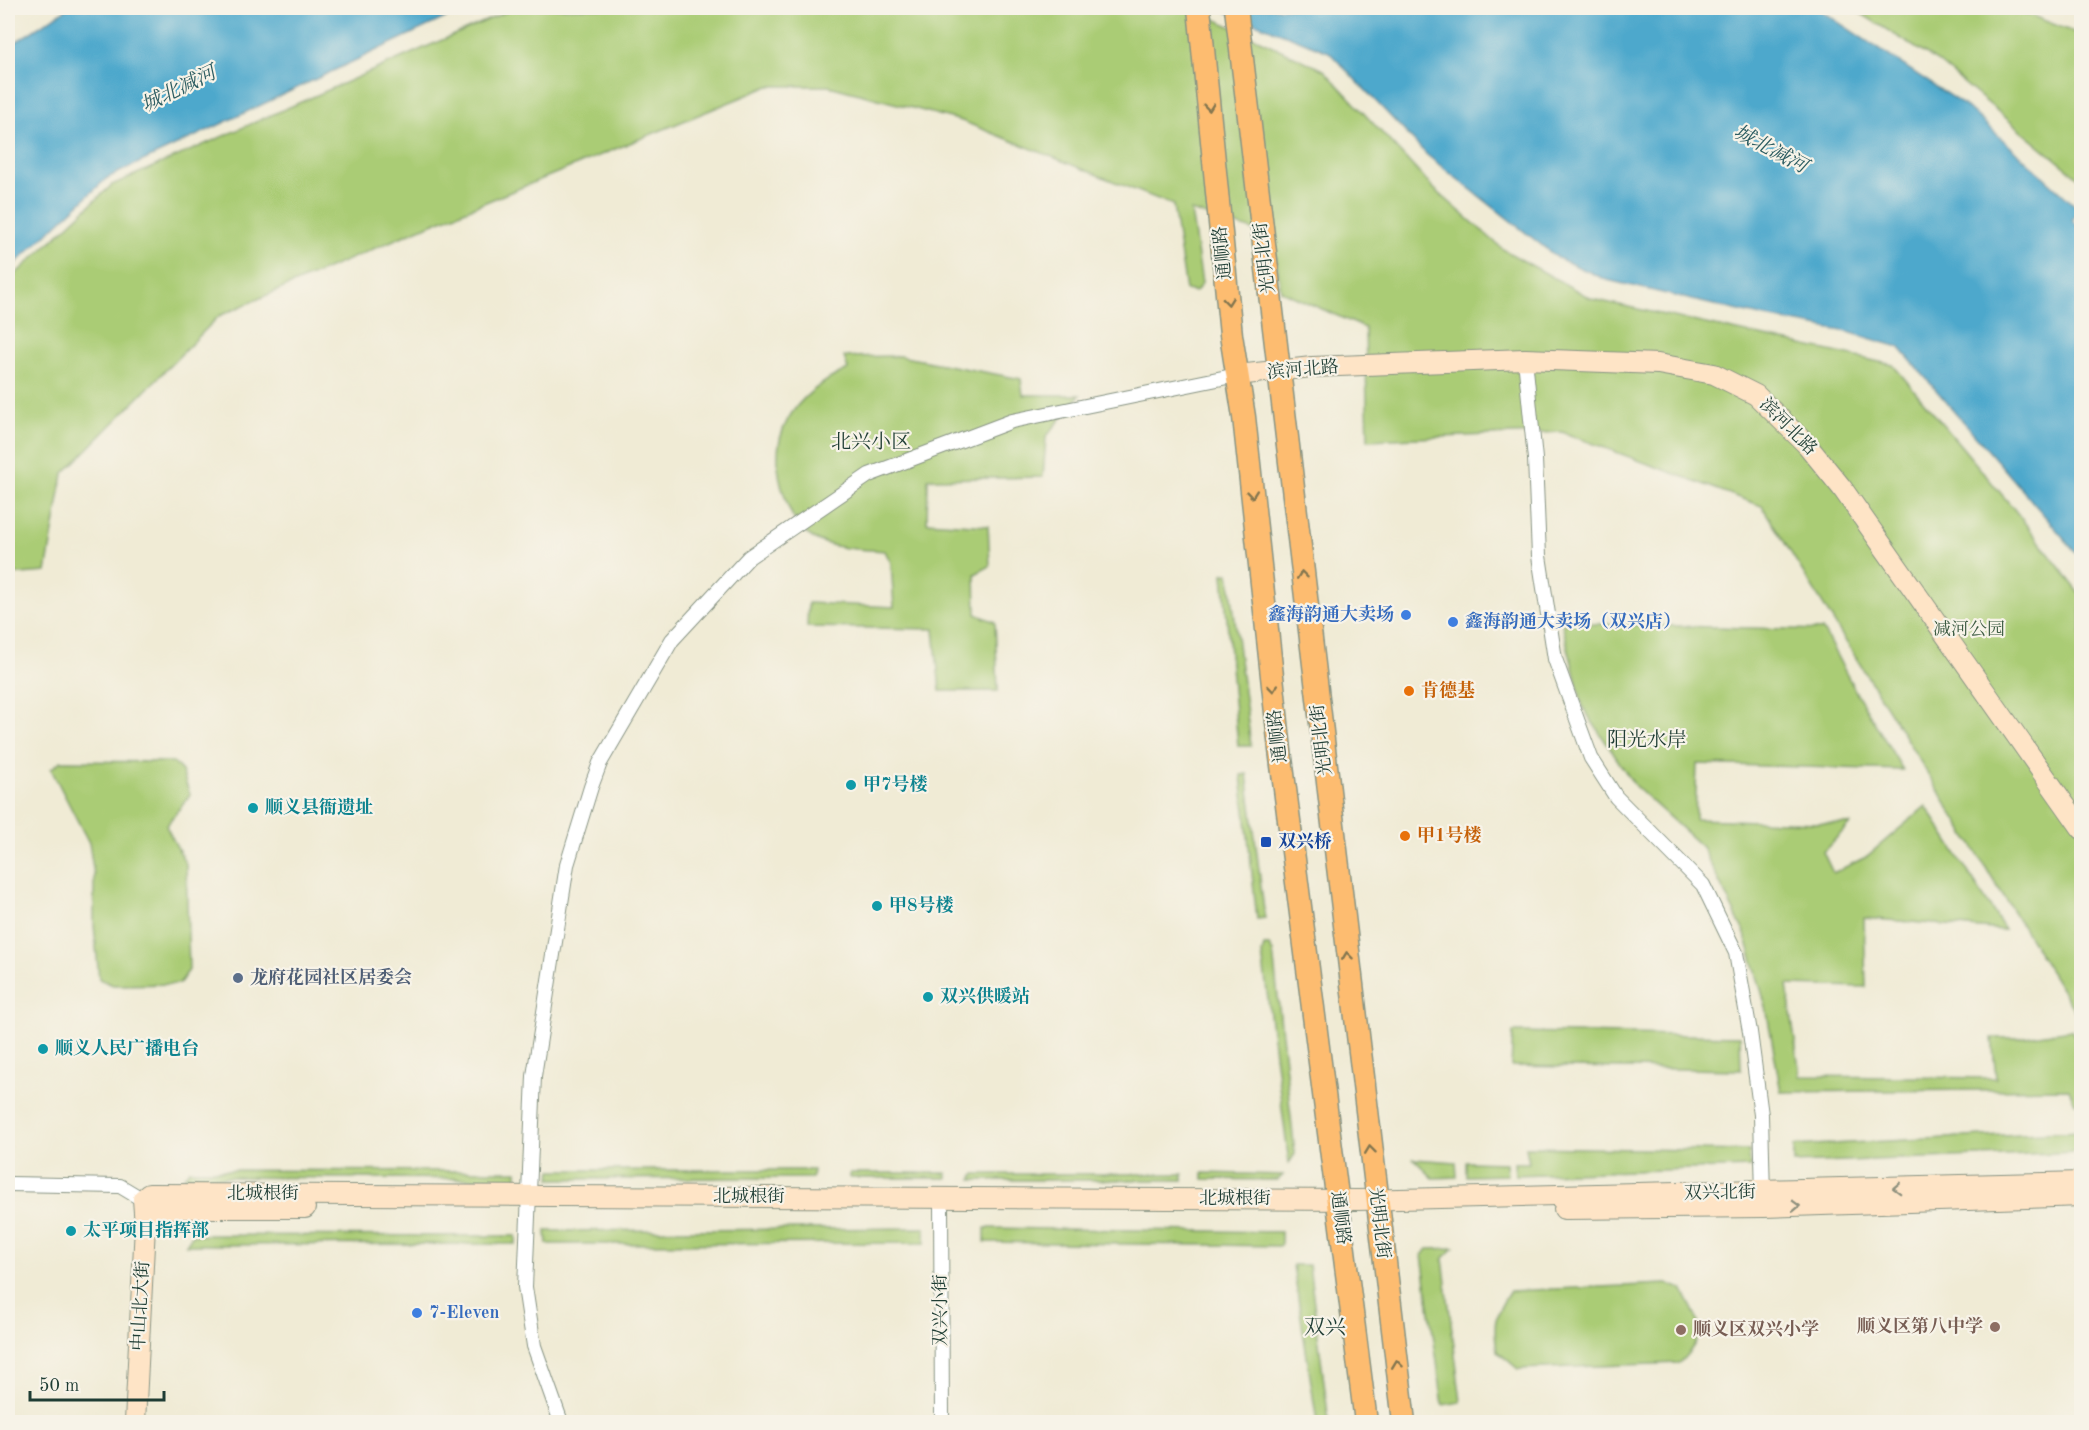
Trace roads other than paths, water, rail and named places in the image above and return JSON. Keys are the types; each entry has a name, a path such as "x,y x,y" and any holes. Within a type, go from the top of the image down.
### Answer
{"main road":[{"name":"通顺路","path":"1199,8 1237,375 1280,750 1358,1206 1366,1422"},
{"name":"光明北街","path":"1236,8 1278,371 1358,1206 1404,1422"}],"street":[{"name":"滨河北路","path":"1237,375 1312,367 1526,359 1658,363 1714,374 1756,395 1807,445 1842,488 2082,830"},
{"path":"1526,359 1535,459 1539,556 1555,659 1591,758 1616,797 1703,885 1736,954 1750,1032 1761,1115 1763,1199"},
{"path":"561,1422 534,1346 525,1287 534,1076 567,865 600,763 672,640 749,557 869,475 1012,421 1237,375"},
{"name":"双兴北街","path":"1763,1199 2082,1182"},
{"name":"北城根街","path":"8,1184 120,1186 150,1205 527,1201 1358,1206"},
{"name":"双兴北街","path":"1358,1206 2082,1196"},
{"name":"双兴小街","path":"941,1204 942,1422"},
{"name":"中山北大街","path":"135,1422 145,1226 150,1205"}],"water":[{"name":"城北减河","path":"68,8 466,8 107,178 8,270 8,47"},
{"name":"城北减河","path":"1217,8 1817,8 1968,108 2080,210 2072,220 2082,230 2081,558 1899,347 1848,332 1765,317 1607,280 1558,258 1427,155 1329,52"}],"place":[{"name":"鑫海韵通大卖场","path":"1406,615"},
{"name":"鑫海韵通大卖场（双兴店）","path":"1453,622"},
{"name":"肯德基","path":"1409,691"},
{"name":"甲7号楼","path":"851,785"},
{"name":"顺义县衙遗址","path":"253,808"},
{"name":"甲1号楼","path":"1405,836"},
{"name":"双兴桥","path":"1266,842"},
{"name":"甲8号楼","path":"877,906"},
{"name":"龙府花园社区居委会","path":"238,978"},
{"name":"双兴供暖站","path":"928,997"},
{"name":"顺义人民广播电台","path":"43,1049"},
{"name":"太平项目指挥部","path":"71,1231"},
{"name":"7-Eleven","path":"417,1313"},
{"name":"顺义区第八中学","path":"1995,1327"},
{"name":"顺义区双兴小学","path":"1681,1330"}],"district":[{"name":"北兴小区","path":"871,443"},
{"name":"阳光水岸","path":"1647,741"},
{"name":"双兴","path":"1325,1328"}],"park label":[{"name":"减河公园","path":"1969,630"}]}
